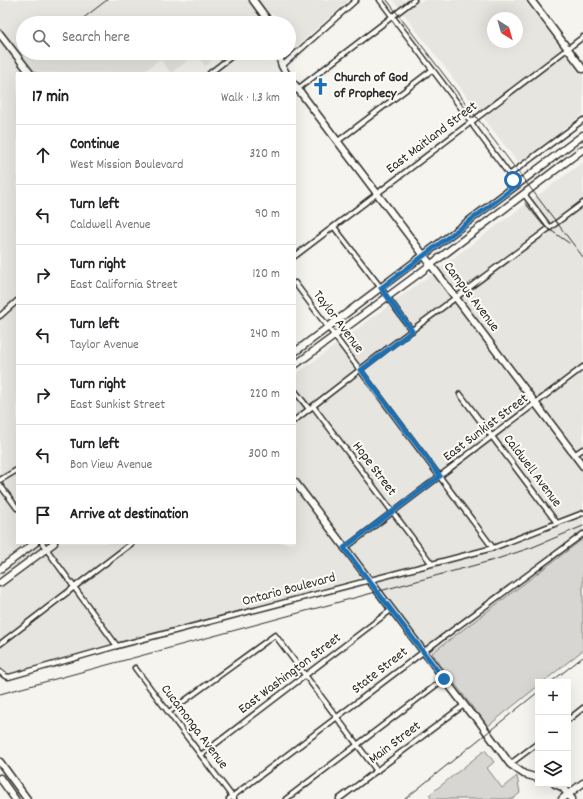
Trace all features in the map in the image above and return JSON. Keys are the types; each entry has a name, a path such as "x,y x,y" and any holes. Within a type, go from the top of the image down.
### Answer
{"street":[{"path":"253,0 265,16"},
{"path":"296,54 356,0"},
{"path":"380,0 517,185"},
{"path":"296,88 414,0"},
{"path":"531,0 583,69"},
{"path":"0,34 16,55"},
{"name":"East Maitland Street","path":"296,255 583,37"},
{"path":"20,60 29,72"},
{"path":"211,72 227,60"},
{"path":"280,60 285,72"},
{"path":"282,66 289,60"},
{"path":"338,141 432,70"},
{"name":"Campus Avenue","path":"296,88 424,254 583,466"},
{"path":"509,176 583,120"},
{"path":"296,351 583,135"},
{"path":"296,364 583,149"},
{"path":"524,194 550,228"},
{"path":"296,419 456,297 583,203"},
{"path":"334,227 412,331"},
{"name":"Taylor Avenue","path":"296,284 493,548"},
{"path":"0,316 16,302"},
{"name":"East Sunkist Street","path":"344,548 583,368"},
{"name":"Hope Street","path":"296,392 311,408 431,564"},
{"name":"Caldwell Avenue","path":"460,394 557,523"},
{"path":"574,455 583,449"},
{"path":"0,480 16,471"},
{"path":"296,483 423,652 471,714 480,722 510,764 524,774 535,777"},
{"path":"0,485 16,507"},
{"name":"Ontario Boulevard","path":"0,672 8,677 117,646 493,548 583,513"},
{"name":"State Street","path":"232,798 423,652 583,534"},
{"path":"0,569 34,544"},
{"path":"43,544 117,646"},
{"path":"0,583 53,544"},
{"path":"0,644 131,544"},
{"name":"East Washington Street","path":"201,755 391,610"},
{"path":"169,712 275,634 377,771"},
{"name":"Cucamonga Avenue","path":"135,668 232,798"},
{"path":"286,799 444,679"},
{"name":"Main Street","path":"339,799 464,705"},
{"path":"571,718 583,708"},
{"path":"510,764 535,745"},
{"path":"0,762 27,799"},
{"path":"0,778 15,799"},
{"path":"562,799 570,797 583,784"},
{"path":"562,787 570,797"}],"shaded area":[{"path":"0,0 349,0 296,47 296,16 274,16 273,13 269,16 16,16 16,60 159,60 144,72 16,72 16,544 296,544 296,374 583,162 583,651 548,679 535,679 535,689 487,727 369,575 0,677"},
{"path":"393,0 419,0 421,2 424,0 524,0 583,75 583,114 519,164"},
{"path":"161,60 188,60 170,72"},
{"path":"200,60 213,60 205,66"},
{"path":"583,539 583,650 547,679 535,679 535,688 487,727 432,653"},
{"path":"485,750 494,762 487,768 502,788 517,776 520,793 513,799 432,799 429,795"}],"railway":[{"path":"86,16 107,0"},
{"path":"387,0 583,257"},
{"path":"525,203 543,225 569,243"},
{"path":"0,694 494,560 533,547 583,526"},
{"path":"555,679 583,657"},
{"path":"405,799 535,694"}],"place":[{"name":"Church of God of Prophecy","path":"321,86"}],"route":[{"path":"444,679 344,548 440,476 361,370 412,331 381,288 517,185 513,180"}]}
